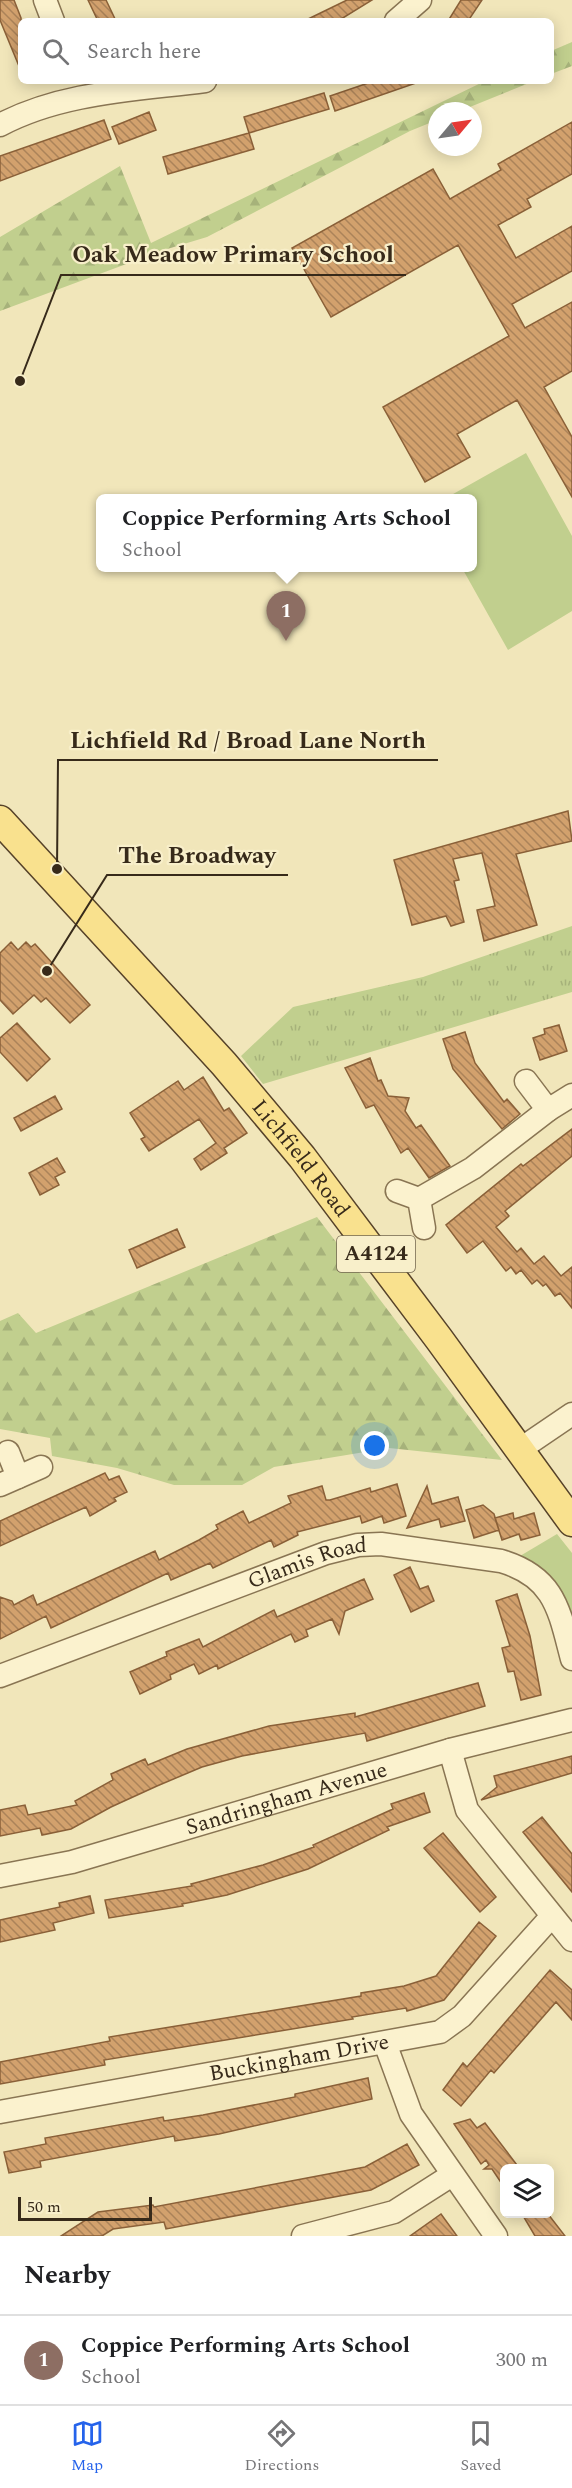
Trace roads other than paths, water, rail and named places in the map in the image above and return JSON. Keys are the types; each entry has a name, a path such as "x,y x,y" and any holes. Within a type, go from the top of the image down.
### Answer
{"main road":[{"name":"Lichfield Road","path":"5,835 224,1064 302,1156 572,1522"}],"street":[{"path":"45,0 52,18"},
{"path":"399,18 420,0"},
{"path":"0,125 74,89 156,84"},
{"path":"526,1081 548,1110"},
{"path":"397,1191 419,1199 473,1168 548,1110 572,1095"},
{"path":"419,1199 424,1228"},
{"path":"519,1450 572,1414"},
{"path":"8,1452 9,1481 41,1467"},
{"name":"Glamis Road","path":"0,1676 326,1553 369,1545 501,1561 520,1566 537,1577 549,1591 558,1607 572,1659"},
{"name":"Sandringham Avenue","path":"0,1876 72,1862 450,1750 572,1720"},
{"path":"450,1750 467,1810 551,1917 572,1940"},
{"name":"Buckingham Drive","path":"0,2112 440,2032 462,2016 551,1917"},
{"path":"385,2043 411,2114 496,2236"},
{"path":"316,2235 394,2212 452,2175"}],"place":[{"name":"Oak Meadow Primary School","path":"20,381"},
{"name":"Coppice Performing Arts School","path":"286,641"},
{"name":"Lichfield Rd / Broad Lane North","path":"57,869"},
{"name":"The Broadway","path":"47,971"}]}
